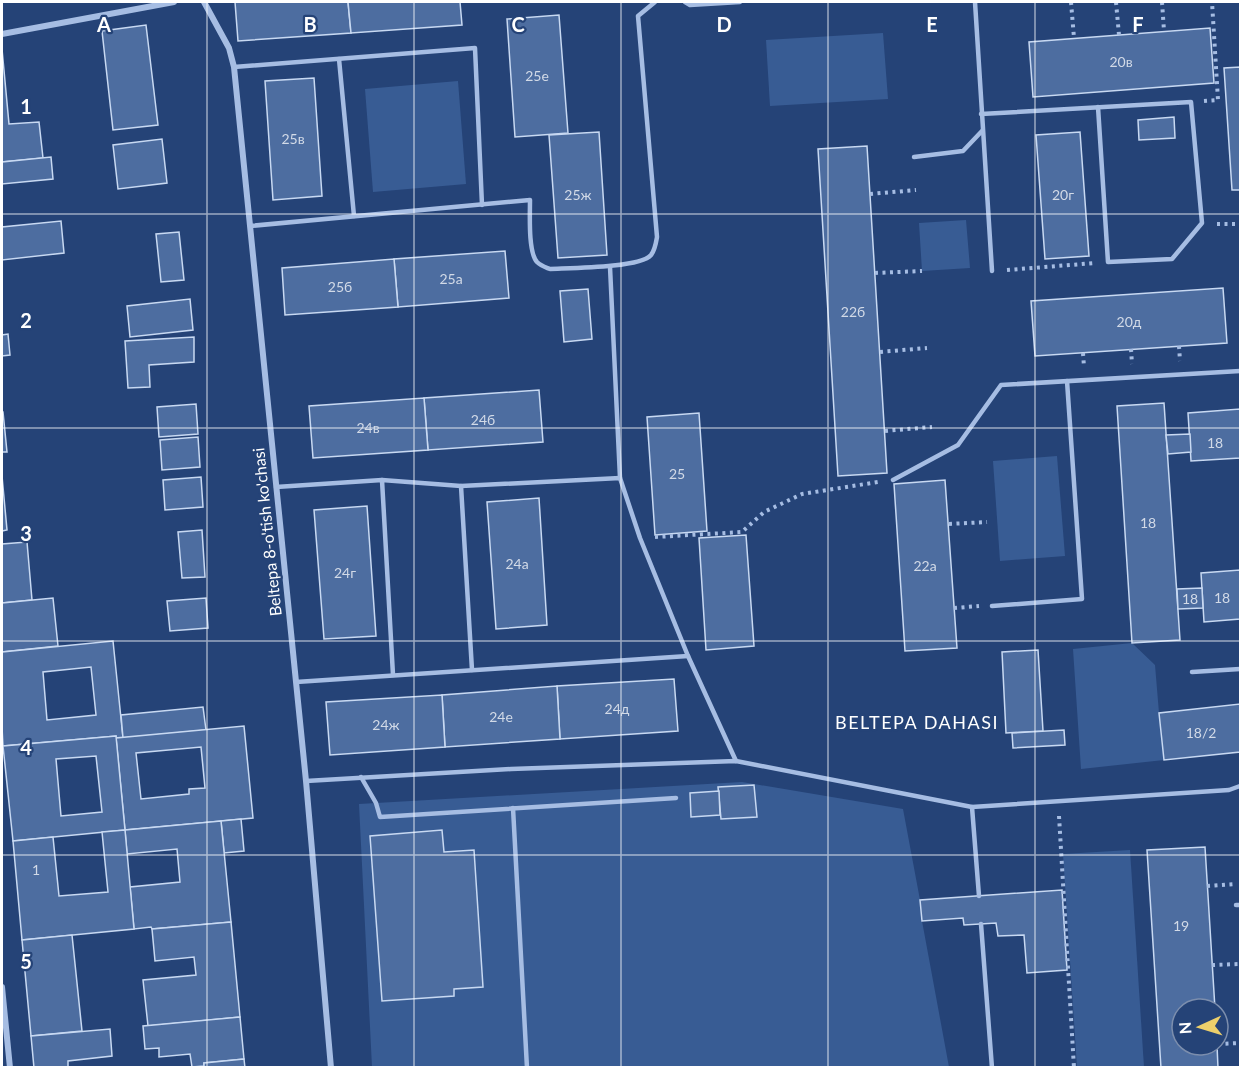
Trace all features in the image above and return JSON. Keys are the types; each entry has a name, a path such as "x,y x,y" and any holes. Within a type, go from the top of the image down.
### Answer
{"street":[{"path":"2,34 174,2"},
{"name":"Beltepa 8-o'tish ko'chasi","path":"204,2 229,48 234,66 306,781 331,1068"},
{"path":"2,987 10,1068"}],"lane":[{"path":"250,225 530,200 532,251 536,261 542,267 550,269 610,267 644,259 650,255 656,245 657,237 638,16 656,2"},
{"path":"685,2 690,5 740,2"},
{"path":"975,2 992,271"},
{"path":"234,66 475,48 482,205"},
{"path":"339,58 354,216"},
{"path":"981,114 1098,107 1191,102 1202,224 1172,259 1108,262 1098,107"},
{"path":"915,157 963,151 982,131"},
{"path":"610,267 620,478 640,538 688,656 736,761"},
{"path":"893,480 958,445 1000,385 1240,371"},
{"path":"992,606 1082,599 1067,381"},
{"path":"276,488 382,480 461,486 620,478"},
{"path":"382,480 393,675"},
{"path":"461,486 472,670"},
{"path":"296,682 688,656"},
{"path":"1192,672 1240,669"},
{"path":"306,781 511,769 736,761 972,807 1229,790 1240,786"},
{"path":"361,777 376,804 380,817 676,798"},
{"path":"972,807 979,896"},
{"path":"513,808 527,1068"},
{"path":"981,924 992,1068"}],"path":[{"path":"1071,2 1074,38"},
{"path":"1116,2 1119,35"},
{"path":"1162,2 1164,31"},
{"path":"1191,102 1218,100 1212,2"},
{"path":"870,194 916,190"},
{"path":"1202,224 1240,224"},
{"path":"992,271 1108,262"},
{"path":"875,273 922,271"},
{"path":"880,352 927,348"},
{"path":"885,431 932,427"},
{"path":"640,538 742,532 764,512 802,494 893,480"},
{"path":"949,524 987,522"},
{"path":"954,608 992,606"},
{"path":"1058,801 1074,1068"},
{"path":"1207,886 1235,884"},
{"path":"1212,965 1240,964"}],"shaded area":[{"path":"883,33 888,99 770,106 766,40"},
{"path":"458,81 466,184 373,192 365,89"},
{"path":"966,220 970,268 922,271 919,223"},
{"path":"1057,456 1065,556 1000,561 993,461"},
{"path":"1132,643 1155,665 1164,760 1081,769 1073,649"},
{"path":"742,782 903,809 949,1067 372,1067 359,804"},
{"path":"1130,850 1144,1067 1077,1067 1063,854"}],"building":[{"path":"235,2 348,2 351,33 238,41"},
{"path":"348,2 460,2 462,25 351,33"},
{"path":"559,15 568,133 515,137 507,19"},
{"path":"146,25 158,125 113,130 102,31"},
{"path":"1210,28 1214,83 1033,97 1029,42"},
{"path":"2,49 9,124 39,122 43,158 2,162"},
{"path":"1240,67 1240,190 1232,190 1224,68"},
{"path":"314,78 322,196 273,200 265,81"},
{"path":"1174,117 1175,138 1139,140 1138,120"},
{"path":"599,132 607,255 558,258 549,135"},
{"path":"1080,132 1089,256 1045,259 1036,135"},
{"path":"162,139 167,183 118,189 113,145"},
{"path":"867,146 887,473 838,476 818,149"},
{"path":"51,157 53,179 2,184 2,162"},
{"path":"61,221 64,253 2,260 2,227"},
{"path":"179,232 184,280 161,282 156,234"},
{"path":"505,251 509,298 398,307 394,259"},
{"path":"394,259 398,307 285,315 282,268"},
{"path":"1223,288 1227,343 1035,356 1031,301"},
{"path":"588,289 592,339 564,342 560,291"},
{"path":"190,299 193,330 130,337 127,306"},
{"path":"8,334 10,355 2,356 2,335"},
{"path":"194,337 194,362 149,365 150,387 128,388 125,341"},
{"path":"539,390 543,442 428,450 424,398"},
{"path":"424,398 428,450 313,458 309,406"},
{"path":"1164,403 1180,640 1132,643 1117,406"},
{"path":"196,404 198,434 159,437 157,407"},
{"path":"1240,409 1240,458 1191,461 1188,413"},
{"path":"3,412 7,452 2,452"},
{"path":"699,413 707,531 655,535 647,417"},
{"path":"1190,434 1191,452 1168,454 1166,435"},
{"path":"198,437 200,467 162,470 160,440"},
{"path":"2,476 7,530 2,531"},
{"path":"201,477 203,507 165,510 163,480"},
{"path":"945,480 957,648 905,651 894,484"},
{"path":"539,498 547,625 496,629 487,502"},
{"path":"367,506 376,636 324,639 314,510"},
{"path":"202,530 205,577 182,578 178,532"},
{"path":"746,535 754,646 706,650 699,538"},
{"path":"27,542 32,600 2,603 2,544"},
{"path":"1240,570 1240,619 1204,622 1201,573"},
{"path":"1202,588 1203,608 1178,609 1177,589"},
{"path":"53,598 58,646 2,652 2,603"},
{"path":"206,598 208,628 170,631 167,601"},
{"path":"113,641 123,738 116,738 116,736 3,746 2,652","holes":["91,667 96,715 47,720 43,672"]},
{"path":"1038,650 1043,731 1006,733 1002,652"},
{"path":"674,679 678,731 560,739 557,686"},
{"path":"557,686 560,739 445,747 442,695"},
{"path":"442,695 445,747 330,755 326,702"},
{"path":"1240,704 1240,752 1164,760 1159,713"},
{"path":"203,707 206,730 123,738 121,715"},
{"path":"244,726 253,818 125,830 116,738","holes":["201,747 205,788 189,789 189,794 141,799 136,753"]},
{"path":"1064,730 1065,745 1013,748 1012,733"},
{"path":"116,736 125,830 13,841 3,746","holes":["96,756 102,812 61,816 56,759"]},
{"path":"754,785 757,817 721,819 718,787"},
{"path":"719,791 720,815 691,817 690,793"},
{"path":"241,819 244,851 224,853 221,821"},
{"path":"221,821 231,922 134,929 130,887 180,882 177,849 127,854 125,830"},
{"path":"125,830 134,929 22,940 13,841 53,837 59,896 108,892 102,832"},
{"path":"442,830 444,852 474,850 483,987 454,989 454,996 382,1001 370,836"},
{"path":"1205,847 1214,997 1170,997 1170,1057 1218,1057 1218,1068 1161,1068 1147,850"},
{"path":"1062,890 1067,970 1027,973 1024,935 998,936 996,923 964,925 963,918 922,921 920,900"},
{"path":"231,922 240,1017 148,1026 143,980 196,975 194,957 155,961 152,929"},
{"path":"72,935 82,1031 31,1036 22,940"},
{"path":"240,1017 244,1059 204,1063 204,1066 192,1067 190,1054 159,1057 159,1048 145,1049 143,1026"},
{"path":"110,1029 112,1056 68,1061 68,1068 34,1068 31,1036"},
{"path":"244,1059 245,1068 204,1068 204,1063"}],"district":[{"name":"BELTEPA DAHASI","path":"917,723"}]}
